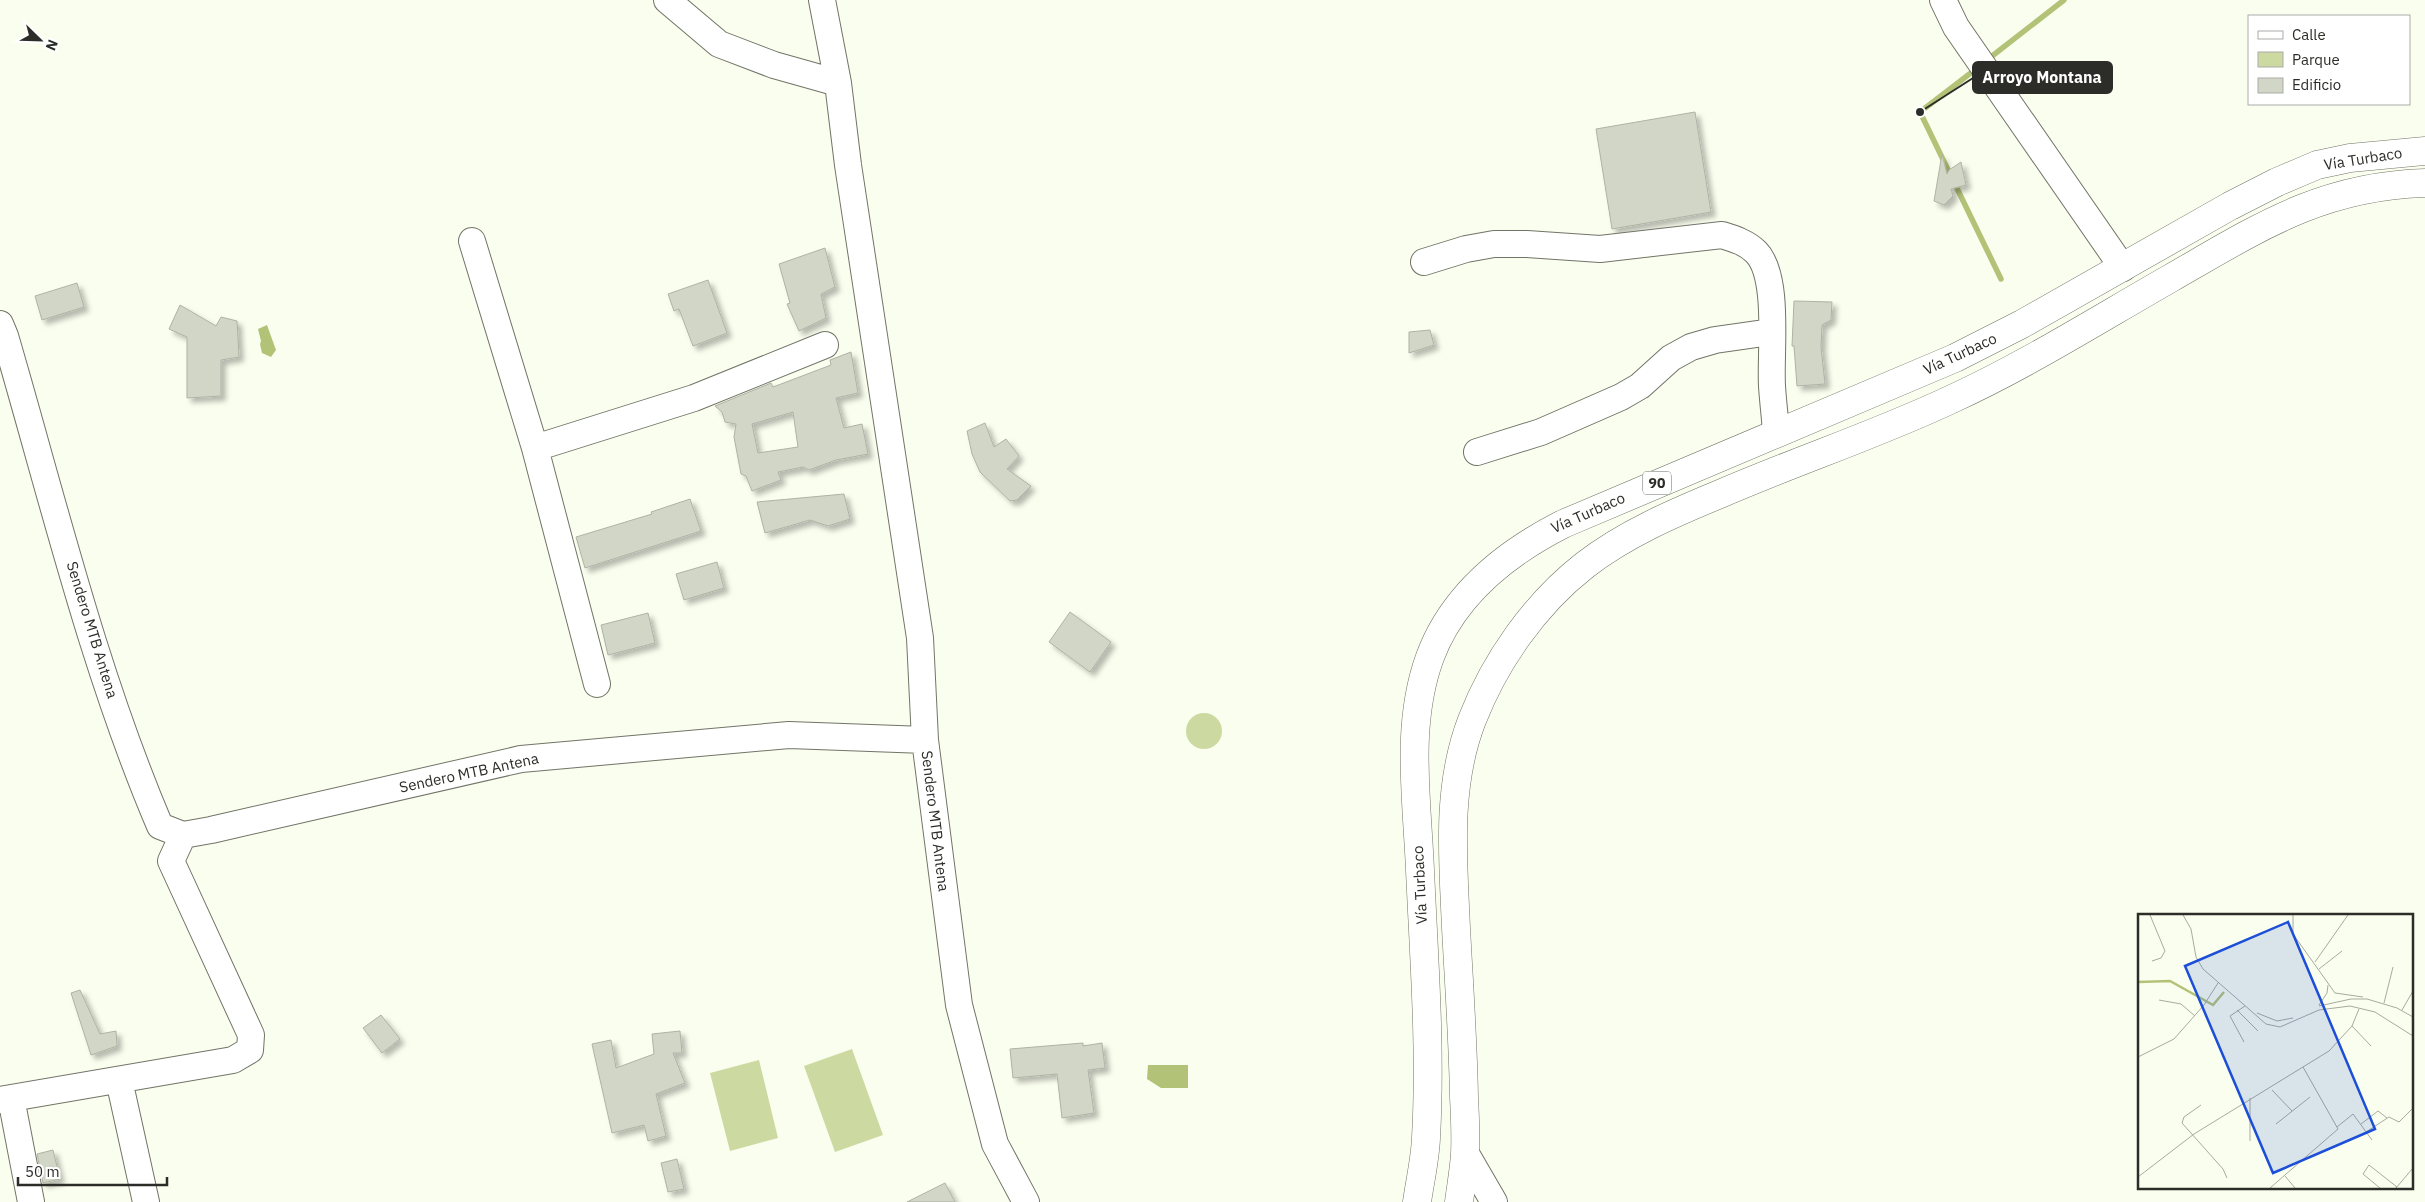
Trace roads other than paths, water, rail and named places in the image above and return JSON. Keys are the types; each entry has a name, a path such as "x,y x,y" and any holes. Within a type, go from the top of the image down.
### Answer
{"highway":[{"name":"Vía Turbaco","path":"1417,1202 1426,1140 1428,1066 1415,778 1415,722 1421,686 1431,656 1443,630 1472,589 1506,558 1535,538 1563,524 1776,432 1954,358 2022,324 2230,206 2277,182 2317,166 2350,158 2425,151"},
{"name":"Vía Turbaco","path":"1459,1202 1465,1152 1464,1072 1451,827 1457,769 1471,722 1492,676 1519,634 1549,599 1585,565 1652,524 1746,483 1949,401 2018,367 2238,239 2292,212 2326,198 2364,188 2425,183"}],"street":[{"path":"667,0 719,44 774,65 838,83"},
{"path":"822,0 838,83 848,165 920,638 925,740"},
{"path":"1943,0 1956,27 2123,268"},
{"path":"1424,262 1466,249 1494,244 1600,248 1722,235 1740,240 1757,253 1767,270 1772,300 1772,386 1776,432"},
{"path":"472,242 535,448 597,684"},
{"name":"Sendero MTB Antena","path":"0,324 6,336 92,638 141,783 160,826 183,835 212,830 521,759 789,735 925,740 959,1005 995,1144 1026,1202"},
{"path":"1476,452 1541,432 1587,414 1640,386 1672,358 1691,347 1715,340 1771,332"},
{"path":"535,448 694,398 825,345"},
{"path":"31,1202 5,1099 234,1060 250,1050 251,1035 171,861 183,835"},
{"path":"119,1080 146,1202"},
{"path":"1465,1152 1494,1202"}],"waterway":[{"path":"1987,60 2064,0"},
{"path":"1976,69 1920,112 2001,279"}],"place":[{"name":"Arroyo Montana","path":"1920,112"}]}
